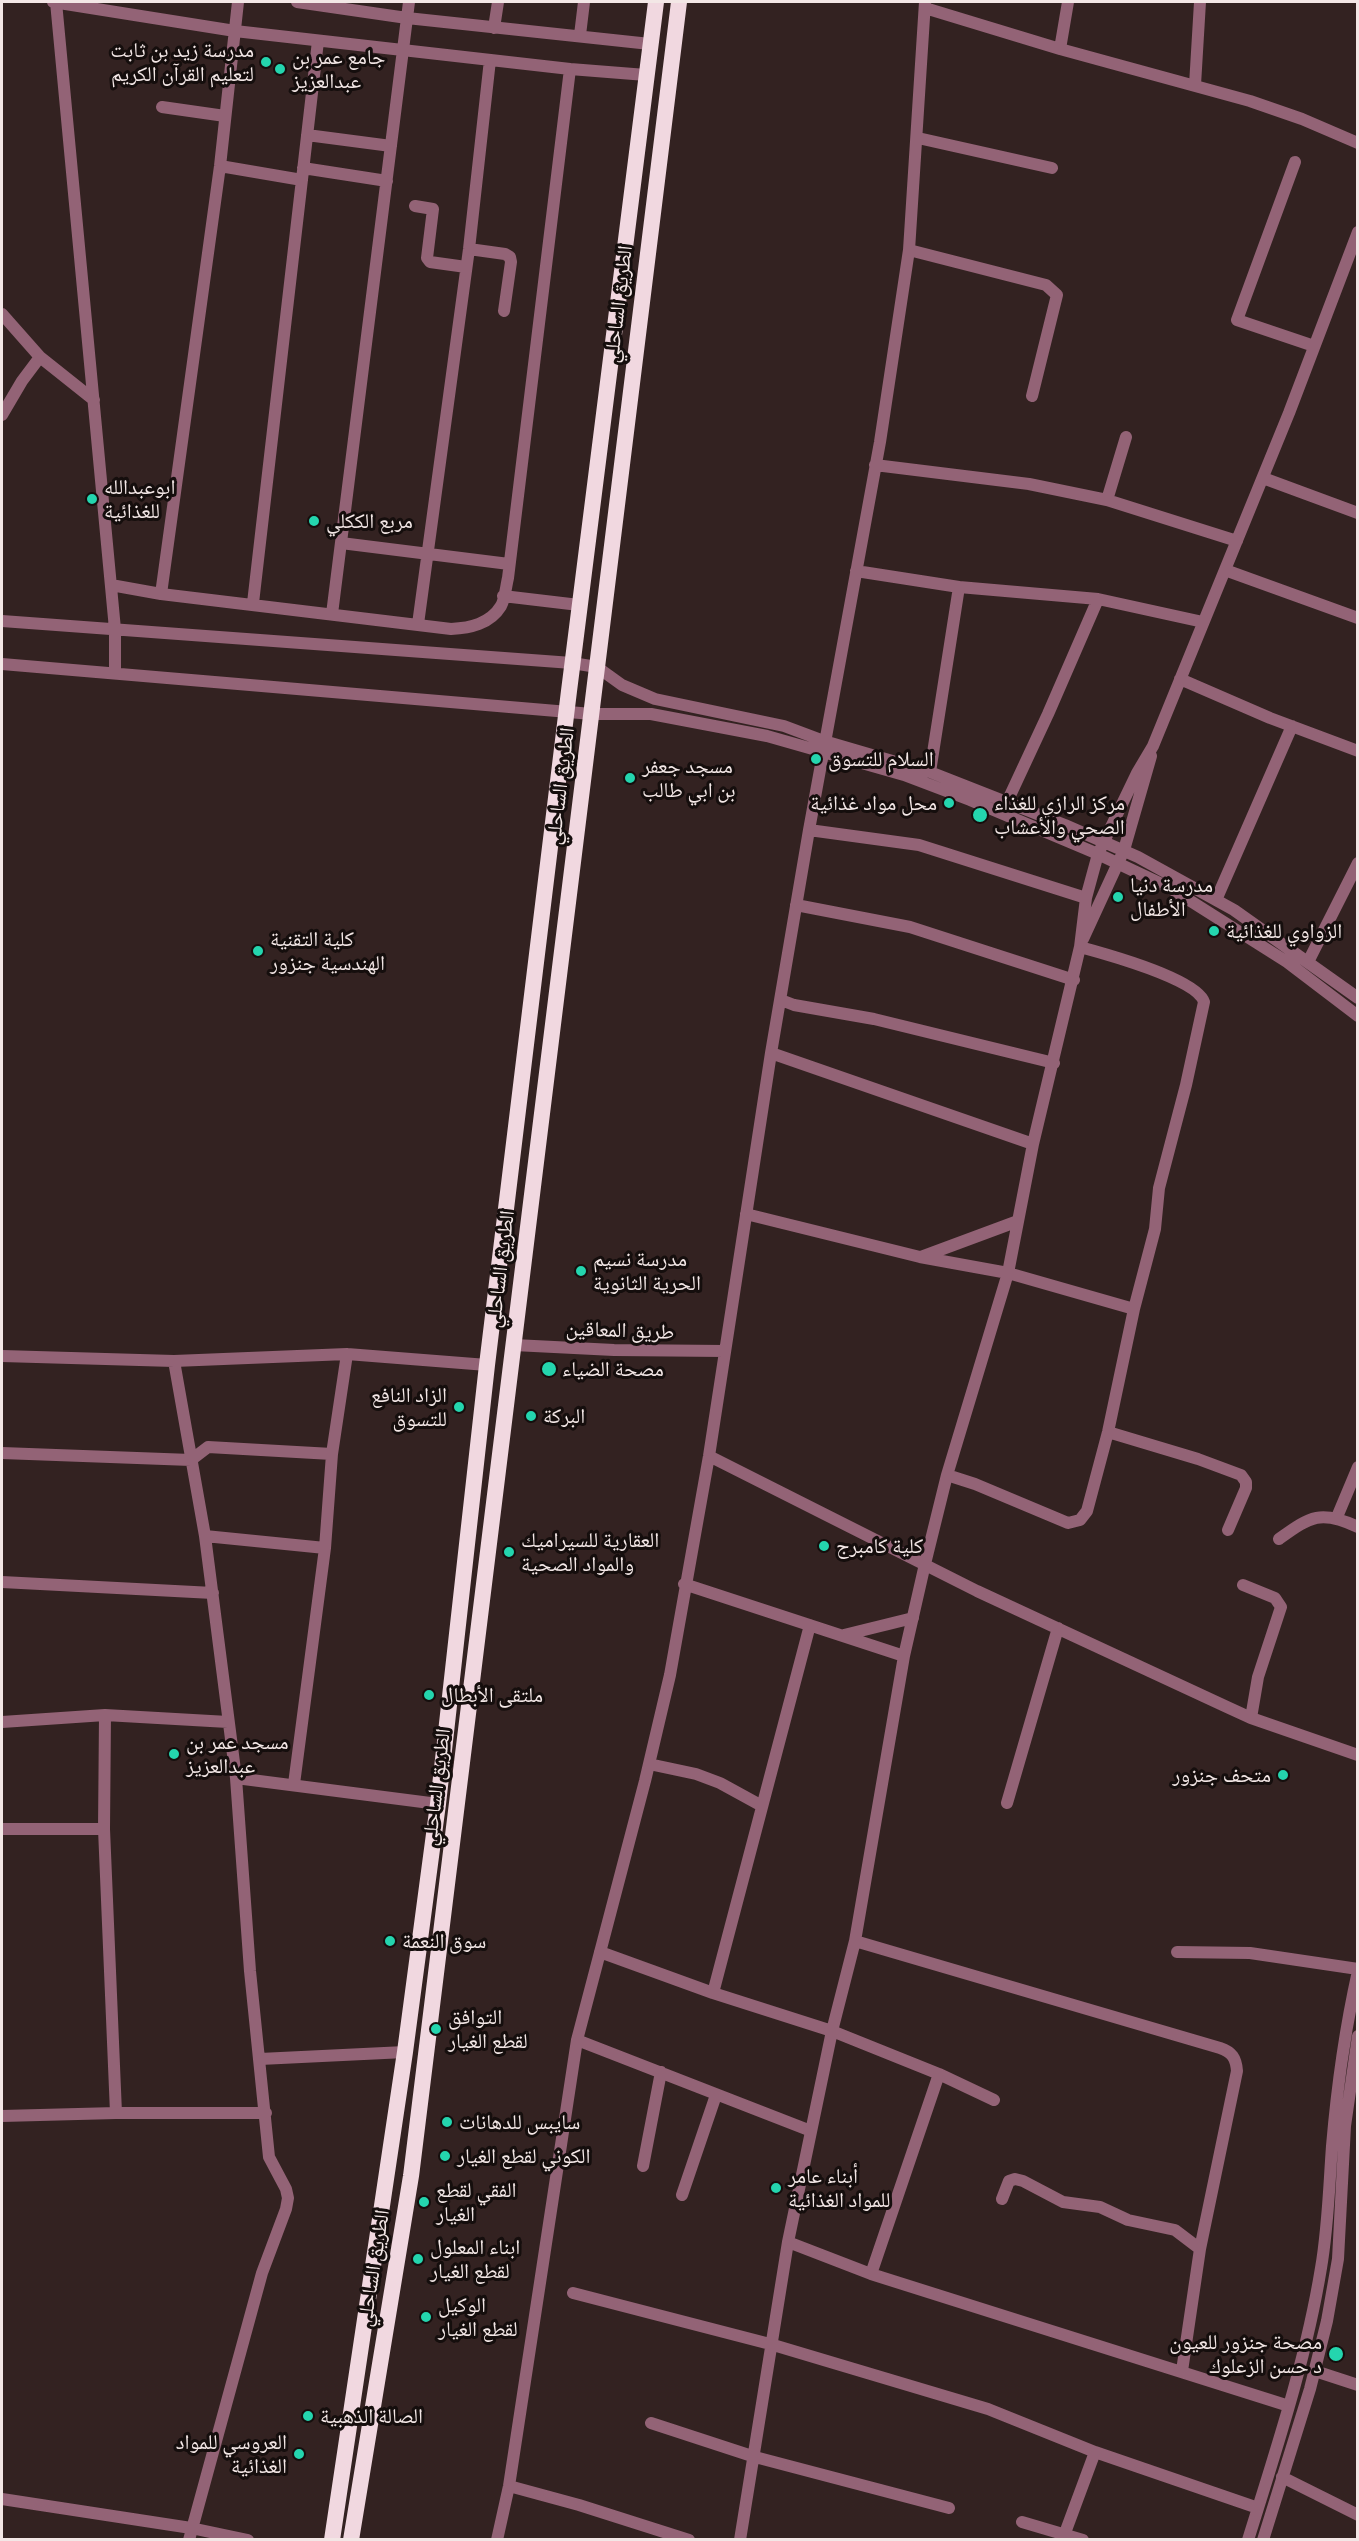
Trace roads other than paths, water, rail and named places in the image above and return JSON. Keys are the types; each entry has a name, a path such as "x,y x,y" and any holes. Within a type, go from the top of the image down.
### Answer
{"highway":[{"name":"الطريق الساحلي","path":"332,2540 405,2052 438,1804 487,1365 566,711 656,2"},
{"name":"الطريق الساحلي","path":"351,2540 411,2176 592,714 640,302 679,2"}],"street":[{"path":"115,673 116,628 55,2 235,32 570,69 646,75"},
{"path":"161,594 220,166 238,2"},
{"path":"297,2 326,3 407,18 650,44"},
{"path":"332,614 409,2"},
{"path":"494,28 498,2"},
{"path":"580,35 585,2"},
{"path":"1060,49 1068,2"},
{"path":"1195,85 1200,2"},
{"path":"498,2540 509,2486 577,2040 670,1675 684,1584 709,1456 771,1053 823,747 875,465 909,250 925,5 1060,49 1195,85 1302,119 1358,142"},
{"path":"253,603 318,41"},
{"path":"418,624 469,249 490,60"},
{"path":"111,585 161,594 253,603 451,629 483,623 501,606 509,564 570,69"},
{"path":"162,107 225,116"},
{"path":"307,135 391,146"},
{"path":"918,138 1052,168"},
{"path":"1295,162 1238,320 1314,346"},
{"path":"220,166 387,181"},
{"path":"415,206 433,209 427,258 430,262 466,267"},
{"path":"740,2540 788,2242 832,2031 855,1941 904,1656 947,1475 1008,1273 1033,1144 1074,980 1081,945 1086,898 1098,854 1137,773 1153,746 1263,478 1358,232"},
{"path":"469,249 505,254 510,257 504,311"},
{"path":"909,250 1046,285 1053,290 1057,295 1032,396"},
{"path":"2,314 40,357 94,400"},
{"path":"2,415 22,381 40,357"},
{"path":"1107,500 1126,437"},
{"path":"875,465 1029,484 1107,500 1237,541"},
{"path":"1263,478 1358,513"},
{"path":"341,543 509,564"},
{"path":"1225,570 1358,618"},
{"path":"856,571 959,587 1098,599 1203,622"},
{"path":"930,772 959,587"},
{"path":"503,596 579,605"},
{"path":"1007,802 1098,599"},
{"path":"2,621 572,663 597,667 622,685 655,699 784,726 823,747 970,800 1098,854 1170,888 1206,909 1287,962 1358,1016"},
{"path":"2,664 592,714 651,714 823,747 930,772 1124,850 1216,900 1358,998"},
{"path":"1180,680 1358,751"},
{"path":"1216,900 1292,726"},
{"path":"1081,945 1124,850 1147,775 1153,746"},
{"path":"809,830 919,845 1086,898"},
{"path":"1308,962 1358,863"},
{"path":"796,905 910,927 1074,980"},
{"path":"947,1475 1073,1524 1080,1520 1087,1511 1108,1432 1134,1309 1155,1229 1159,1188 1204,1002 1198,991 1180,982 1154,970 1081,945"},
{"path":"781,1000 794,1005 874,1019 1054,1063"},
{"path":"771,1053 1033,1144"},
{"path":"746,1214 920,1257 1008,1273 1134,1309"},
{"path":"920,1257 1018,1221"},
{"name":"طريق المعاقين","path":"514,1344 614,1350 725,1351"},
{"path":"294,1785 325,1548 332,1454 347,1354"},
{"path":"2,1356 174,1361 347,1354 487,1365"},
{"path":"174,1361 205,1536 236,1778 250,1971 269,2157 286,2189 286,2209 262,2273 190,2534"},
{"path":"1108,1432 1198,1459 1241,1475 1246,1482 1246,1488 1228,1530"},
{"path":"2,1453 191,1460 208,1448 332,1454"},
{"path":"709,1456 925,1564 1251,1718 1356,1756"},
{"path":"1337,1517 1358,1467"},
{"path":"1279,1539 1306,1520 1337,1517 1358,1527"},
{"path":"205,1536 325,1548"},
{"path":"2,1582 213,1593"},
{"path":"684,1584 904,1656"},
{"path":"1243,1585 1275,1598 1281,1607 1258,1677 1251,1718"},
{"path":"842,1636 913,1618"},
{"path":"713,1993 810,1625"},
{"path":"1007,1803 1058,1628"},
{"path":"2,1722 105,1716 228,1722"},
{"path":"105,1716 104,1829 116,2113"},
{"path":"649,1764 696,1774 762,1806"},
{"path":"236,1778 438,1804"},
{"path":"2,1829 104,1829"},
{"path":"855,1941 1220,2048 1232,2054 1237,2061 1237,2071 1200,2249 1182,2371"},
{"path":"600,1952 713,1993 832,2031 939,2074 994,2100"},
{"path":"1177,1952 1250,1953 1358,1970 1347,2023 1321,2268 1313,2313 1289,2406 1248,2540"},
{"path":"577,2040 810,2131"},
{"path":"1263,2540 1315,2371 1327,2321 1338,2259 1344,2126 1357,2042"},
{"path":"260,2059 405,2052"},
{"path":"643,2166 661,2072"},
{"path":"871,2274 939,2074"},
{"path":"682,2195 716,2095"},
{"path":"2,2116 116,2113 266,2114"},
{"path":"1002,2199 1009,2181 1015,2179 1063,2202 1100,2207 1128,2220 1175,2230 1200,2249"},
{"path":"788,2242 871,2274 1289,2406"},
{"path":"573,2293 770,2344 988,2409 1095,2452 1258,2508"},
{"path":"1315,2371 1358,2385"},
{"path":"651,2423 755,2457 949,2508"},
{"path":"1065,2533 1095,2452"},
{"path":"1282,2477 1358,2515"},
{"path":"509,2486 589,2508 689,2540"},
{"path":"2,2499 190,2534 248,2540"},
{"path":"1022,2522 1083,2540"}],"place":[{"name":"مدرسة زيد بن ثابت لتعليم القرآن الكريم","path":"266,62"},
{"name":"جامع عمر بن عبدالعزيز","path":"280,69"},
{"name":"ابوعبدالله للغذائية","path":"92,499"},
{"name":"مربع الككلي","path":"314,521"},
{"name":"السلام للتسوق","path":"816,759"},
{"name":"مسجد جعفر بن ابي طالب","path":"630,778"},
{"name":"محل مواد غذائية","path":"949,803"},
{"name":"مركز الرازي للغذاء الصحي والأعشاب","path":"980,815"},
{"name":"مدرسة دنيا الأطفال","path":"1118,897"},
{"name":"الزواوي للغذائية","path":"1214,931"},
{"name":"كلية التقنية الهندسية جنزور","path":"258,951"},
{"name":"مدرسة نسيم الحرية الثانوية","path":"581,1271"},
{"name":"مصحة الضياء","path":"549,1369"},
{"name":"الزاد النافع للتسوق","path":"459,1407"},
{"name":"البركة","path":"531,1416"},
{"name":"كلية كامبرج","path":"824,1546"},
{"name":"العقارية للسيراميك والمواد الصحية","path":"509,1552"},
{"name":"ملتقى الأبطال","path":"429,1695"},
{"name":"مسجد عمر بن عبدالعزيز","path":"174,1754"},
{"name":"متحف جنزور","path":"1283,1775"},
{"name":"سوق النعمة","path":"390,1941"},
{"name":"التوافق لقطع الغيار","path":"436,2029"},
{"name":"سايبس للدهانات","path":"447,2122"},
{"name":"الكوني لقطع الغيار","path":"445,2156"},
{"name":"أبناء عامر للمواد الغذائية","path":"776,2188"},
{"name":"الفقي لقطع الغيار","path":"424,2202"},
{"name":"ابناء المعلول لقطع الغيار","path":"418,2259"},
{"name":"الوكيل لقطع الغيار","path":"426,2317"},
{"name":"مصحة جنزور للعيون د حسن الزعلوك","path":"1336,2354"},
{"name":"الصالة الذهبية","path":"308,2416"},
{"name":"العروسي للمواد الغذائية","path":"299,2454"}]}
